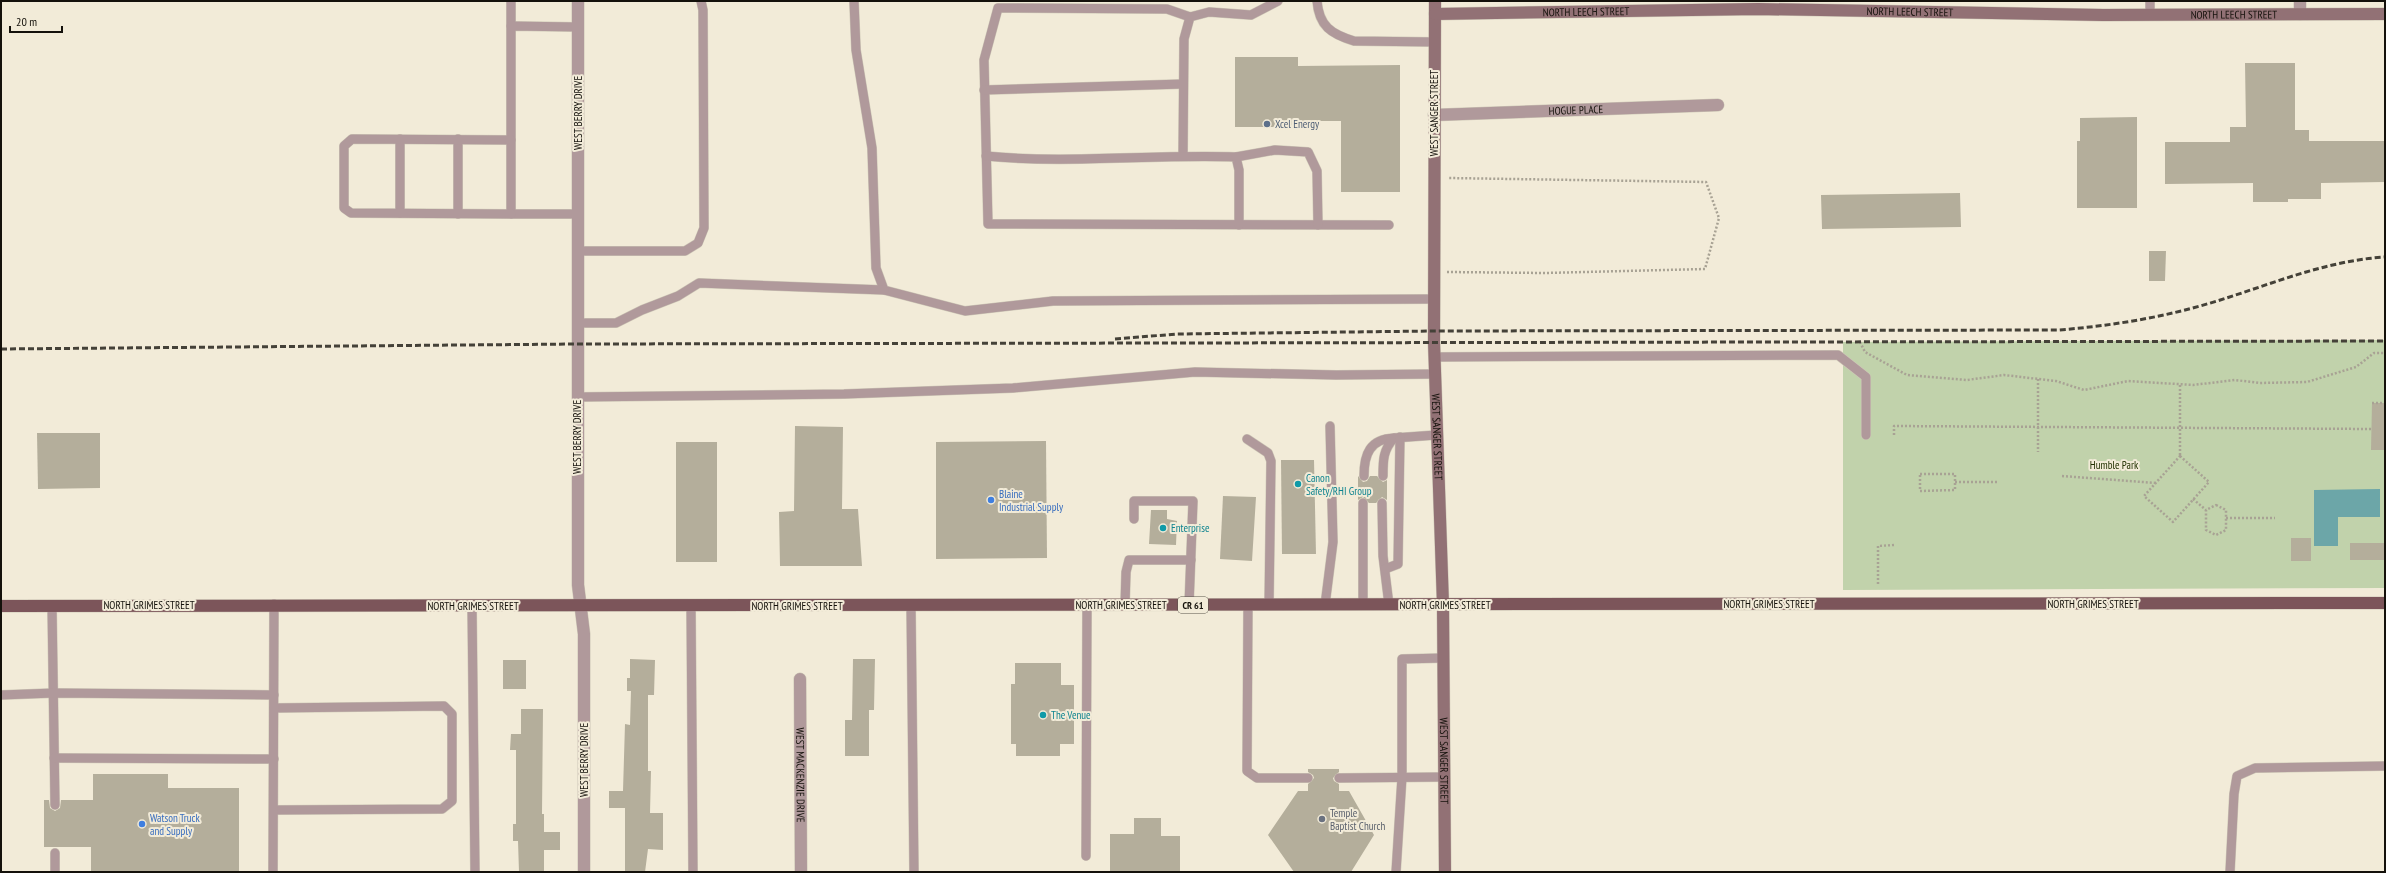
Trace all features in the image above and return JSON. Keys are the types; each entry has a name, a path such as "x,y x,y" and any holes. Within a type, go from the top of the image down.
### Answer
{"main road":[{"name":"NORTH GRIMES STREET","path":"1,606 274,604 472,606 911,606 2385,603"}],"street":[{"name":"WEST BERRY DRIVE","path":"578,1 578,585 584,634 584,872"},
{"name":"WEST SANGER STREET","path":"1435,1 1435,374 1443,605 1444,872"},
{"path":"1998,1 1998,13"},
{"path":"2300,1 2300,14"},
{"name":"NORTH LEECH STREET","path":"1435,14 1758,9 2150,16 2385,14"},
{"name":"HOGUE PLACE","path":"1434,115 1718,105"},
{"name":"WEST MACKENZIE DRIVE","path":"800,679 801,872"}],"lane":[{"path":"511,1 511,214"},
{"path":"578,250 685,252 698,243 704,228 703,10 701,1"},
{"path":"854,1 856,50 872,148 876,268 884,290"},
{"path":"1278,1 1251,15 1209,12 1190,17 1167,9 998,8 984,60 988,224 1389,225"},
{"path":"1317,1 1318,16 1326,27 1342,37 1354,41 1435,42"},
{"path":"2150,1 2150,16"},
{"path":"1183,155 1184,39 1190,17"},
{"path":"511,26 578,27"},
{"path":"984,90 1183,84"},
{"path":"511,140 352,139 344,146 344,208 351,213 578,214"},
{"path":"400,139 400,213"},
{"path":"458,139 458,214"},
{"path":"986,156 1021,160 1183,155 1236,157 1275,150 1308,152 1317,171 1318,225"},
{"path":"1236,157 1239,170 1239,225"},
{"path":"577,323 616,323 642,310 678,296 700,283 884,290 965,311 1052,301 1435,299"},
{"path":"1435,357 1838,355 1866,377 1866,436"},
{"path":"577,397 844,394 1013,388 1195,372 1336,376 1435,374"},
{"path":"1325,605 1333,542 1330,426"},
{"path":"1364,476 1364,462 1367,450 1373,443 1385,438 1436,435"},
{"path":"1383,476 1383,455 1387,446 1397,438"},
{"path":"1385,569 1398,564 1397,438"},
{"path":"1248,439 1268,453 1271,461 1269,605"},
{"path":"1134,519 1134,501 1193,501 1189,605"},
{"path":"1363,503 1363,605"},
{"path":"1382,503 1385,569 1389,605"},
{"path":"1125,605 1126,572 1129,560 1191,560"},
{"path":"273,872 274,604"},
{"path":"1086,856 1087,605"},
{"path":"1248,605 1247,771 1257,778 1308,778"},
{"path":"52,606 55,805"},
{"path":"472,606 475,872"},
{"path":"691,606 693,872"},
{"path":"911,606 914,872"},
{"path":"1396,872 1402,778 1402,659 1443,658"},
{"path":"1,695 54,693 274,695"},
{"path":"274,708 444,706 452,714 452,801 442,809 274,810"},
{"path":"54,758 274,758"},
{"path":"2230,872 2234,794 2237,776 2255,768 2385,766"},
{"path":"1339,778 1444,777"},
{"path":"55,853 55,872"}],"path":[{"path":"1434,178 1706,182 1719,218 1705,270 1545,273 1435,272"},
{"path":"1860,342 1865,352 1907,375 1967,380 2004,375 2056,381 2084,390 2128,381 2180,385 2235,380 2260,383 2307,382 2356,367 2374,353 2385,353"},
{"path":"2038,379 2038,452"},
{"path":"2180,385 2180,456 2144,496 2173,522 2209,482 2180,456"},
{"path":"2372,403 2385,403"},
{"path":"1894,435 1894,426 2371,429"},
{"path":"1920,474 1955,474 1955,482 1955,490 1920,491 1920,474"},
{"path":"2062,476 2156,483"},
{"path":"1955,482 1998,482"},
{"path":"2193,499 2206,510 2206,530 2216,535 2226,530 2226,510 2216,505 2206,510"},
{"path":"2226,518 2275,518"},
{"path":"1878,584 1878,546 1894,545"}],"green space":[{"name":"Humble Park","path":"2385,340 2385,588 1843,590 1843,342"}],"water":[{"path":"2380,489 2380,517 2338,517 2338,546 2314,546 2314,490"}],"building":[{"name":"Xcel Energy","path":"1235,57 1298,57 1298,66 1400,65 1400,192 1341,192 1341,121 1299,121 1299,127 1235,127"},
{"path":"2245,63 2295,63 2295,130 2309,130 2309,141 2385,141 2385,182 2321,183 2321,199 2288,199 2288,202 2253,202 2253,183 2165,184 2165,142 2230,142 2230,127 2246,127"},
{"path":"2137,117 2137,208 2077,208 2077,141 2080,141 2080,118"},
{"path":"1960,193 1961,227 1822,229 1821,195"},
{"path":"2149,251 2166,251 2165,281 2149,281"},
{"path":"2372,403 2385,403 2385,450 2371,450"},
{"path":"795,426 843,427 842,509 858,509 862,566 780,566 779,512 794,511"},
{"path":"37,433 100,433 100,488 38,489"},
{"name":"Blaine Industrial Supply","path":"1046,441 1047,558 936,559 936,442"},
{"path":"676,442 717,442 717,562 676,562"},
{"name":"Canon Safety/RHI Group","path":"1281,460 1314,460 1316,554 1282,554"},
{"path":"1358,476 1363,482 1367,481 1370,476 1377,476 1383,482 1387,480 1387,500 1382,497 1376,503 1369,503 1363,497 1358,500"},
{"path":"1223,496 1256,497 1252,561 1220,559"},
{"name":"Enterprise","path":"1151,510 1167,510 1167,519 1177,521 1176,545 1149,544"},
{"path":"2291,538 2311,538 2311,561 2291,561"},
{"path":"2350,543 2385,543 2385,560 2350,560"},
{"path":"630,659 655,660 654,695 648,695 648,771 651,771 650,813 663,813 663,850 648,849 645,872 625,872 625,808 609,808 609,791 623,791 625,724 630,725 631,691 627,691 627,678 630,678"},
{"path":"853,659 875,659 874,710 869,710 869,756 845,756 845,720 852,720"},
{"path":"503,660 526,660 526,689 503,689"},
{"name":"The Venue","path":"1015,663 1061,663 1061,685 1074,685 1074,744 1060,744 1060,756 1016,756 1016,744 1011,744 1011,684 1015,684"},
{"path":"521,709 543,709 542,814 544,814 544,832 560,832 560,850 544,850 544,872 519,872 518,841 513,841 513,824 516,824 516,750 510,750 511,734 521,734"},
{"name":"Temple Baptist Church","path":"1308,769 1339,769 1339,772 1333,778 1334,781 1339,784 1339,791 1349,791 1374,835 1351,872 1294,872 1268,835 1298,791 1308,791 1308,784 1314,778 1313,775 1308,772"},
{"name":"Watson Truck and Supply","path":"93,774 168,774 168,788 239,788 239,872 91,872 91,847 44,847 44,800 49,800 50,808 55,811 60,808 61,800 93,800"},
{"path":"1134,818 1161,818 1161,836 1180,836 1180,872 1110,872 1110,834 1134,834"}],"railway":[{"path":"1115,339 1177,334 1435,331 2059,330 2113,324 2165,315 2200,306 2314,270 2337,264 2385,257"},
{"path":"1,349 577,344 2385,341"}],"place":[{"name":"Xcel Energy","path":"1267,124"},
{"name":"Canon Safety/RHI Group","path":"1298,484"},
{"name":"Blaine Industrial Supply","path":"991,500"},
{"name":"Enterprise","path":"1163,528"},
{"name":"The Venue","path":"1043,715"},
{"name":"Temple Baptist Church","path":"1322,819"},
{"name":"Watson Truck and Supply","path":"142,824"}]}
